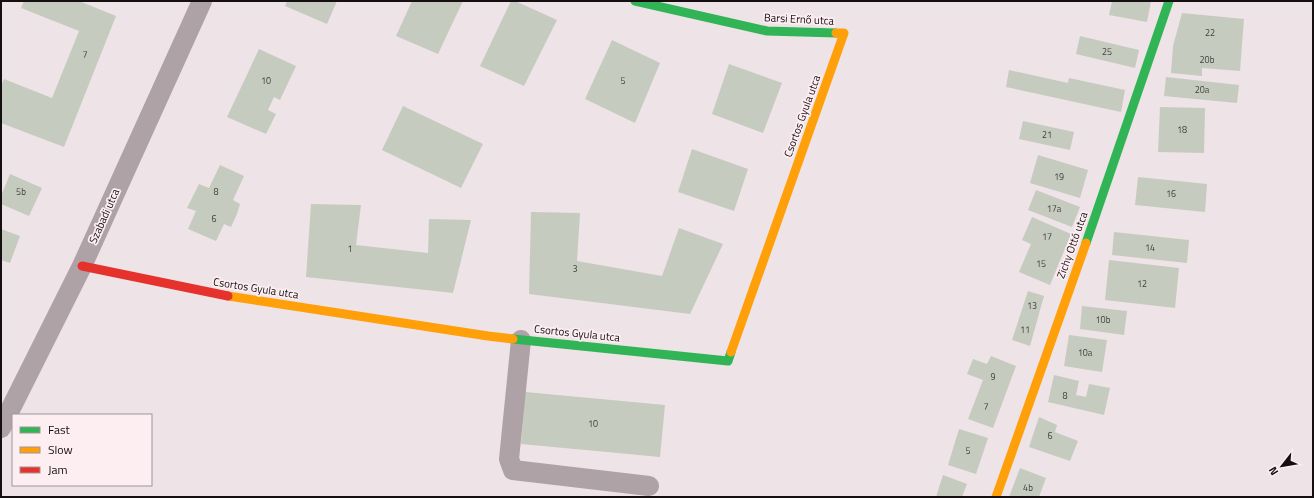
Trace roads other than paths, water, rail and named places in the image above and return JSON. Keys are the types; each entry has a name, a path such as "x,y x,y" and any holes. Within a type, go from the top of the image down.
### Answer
{"street":[{"name":"Szabadi utca","path":"1,428 82,266 202,1"},
{"name":"Barsi Ernő utca","path":"635,1 767,31 844,33"},
{"name":"Zichy Ottó utca","path":"996,497 1074,274 1125,135 1169,1"},
{"name":"Csortos Gyula utca","path":"82,266 212,293 488,336 728,361 844,33"},
{"path":"521,340 509,459 513,470 649,486"}]}
